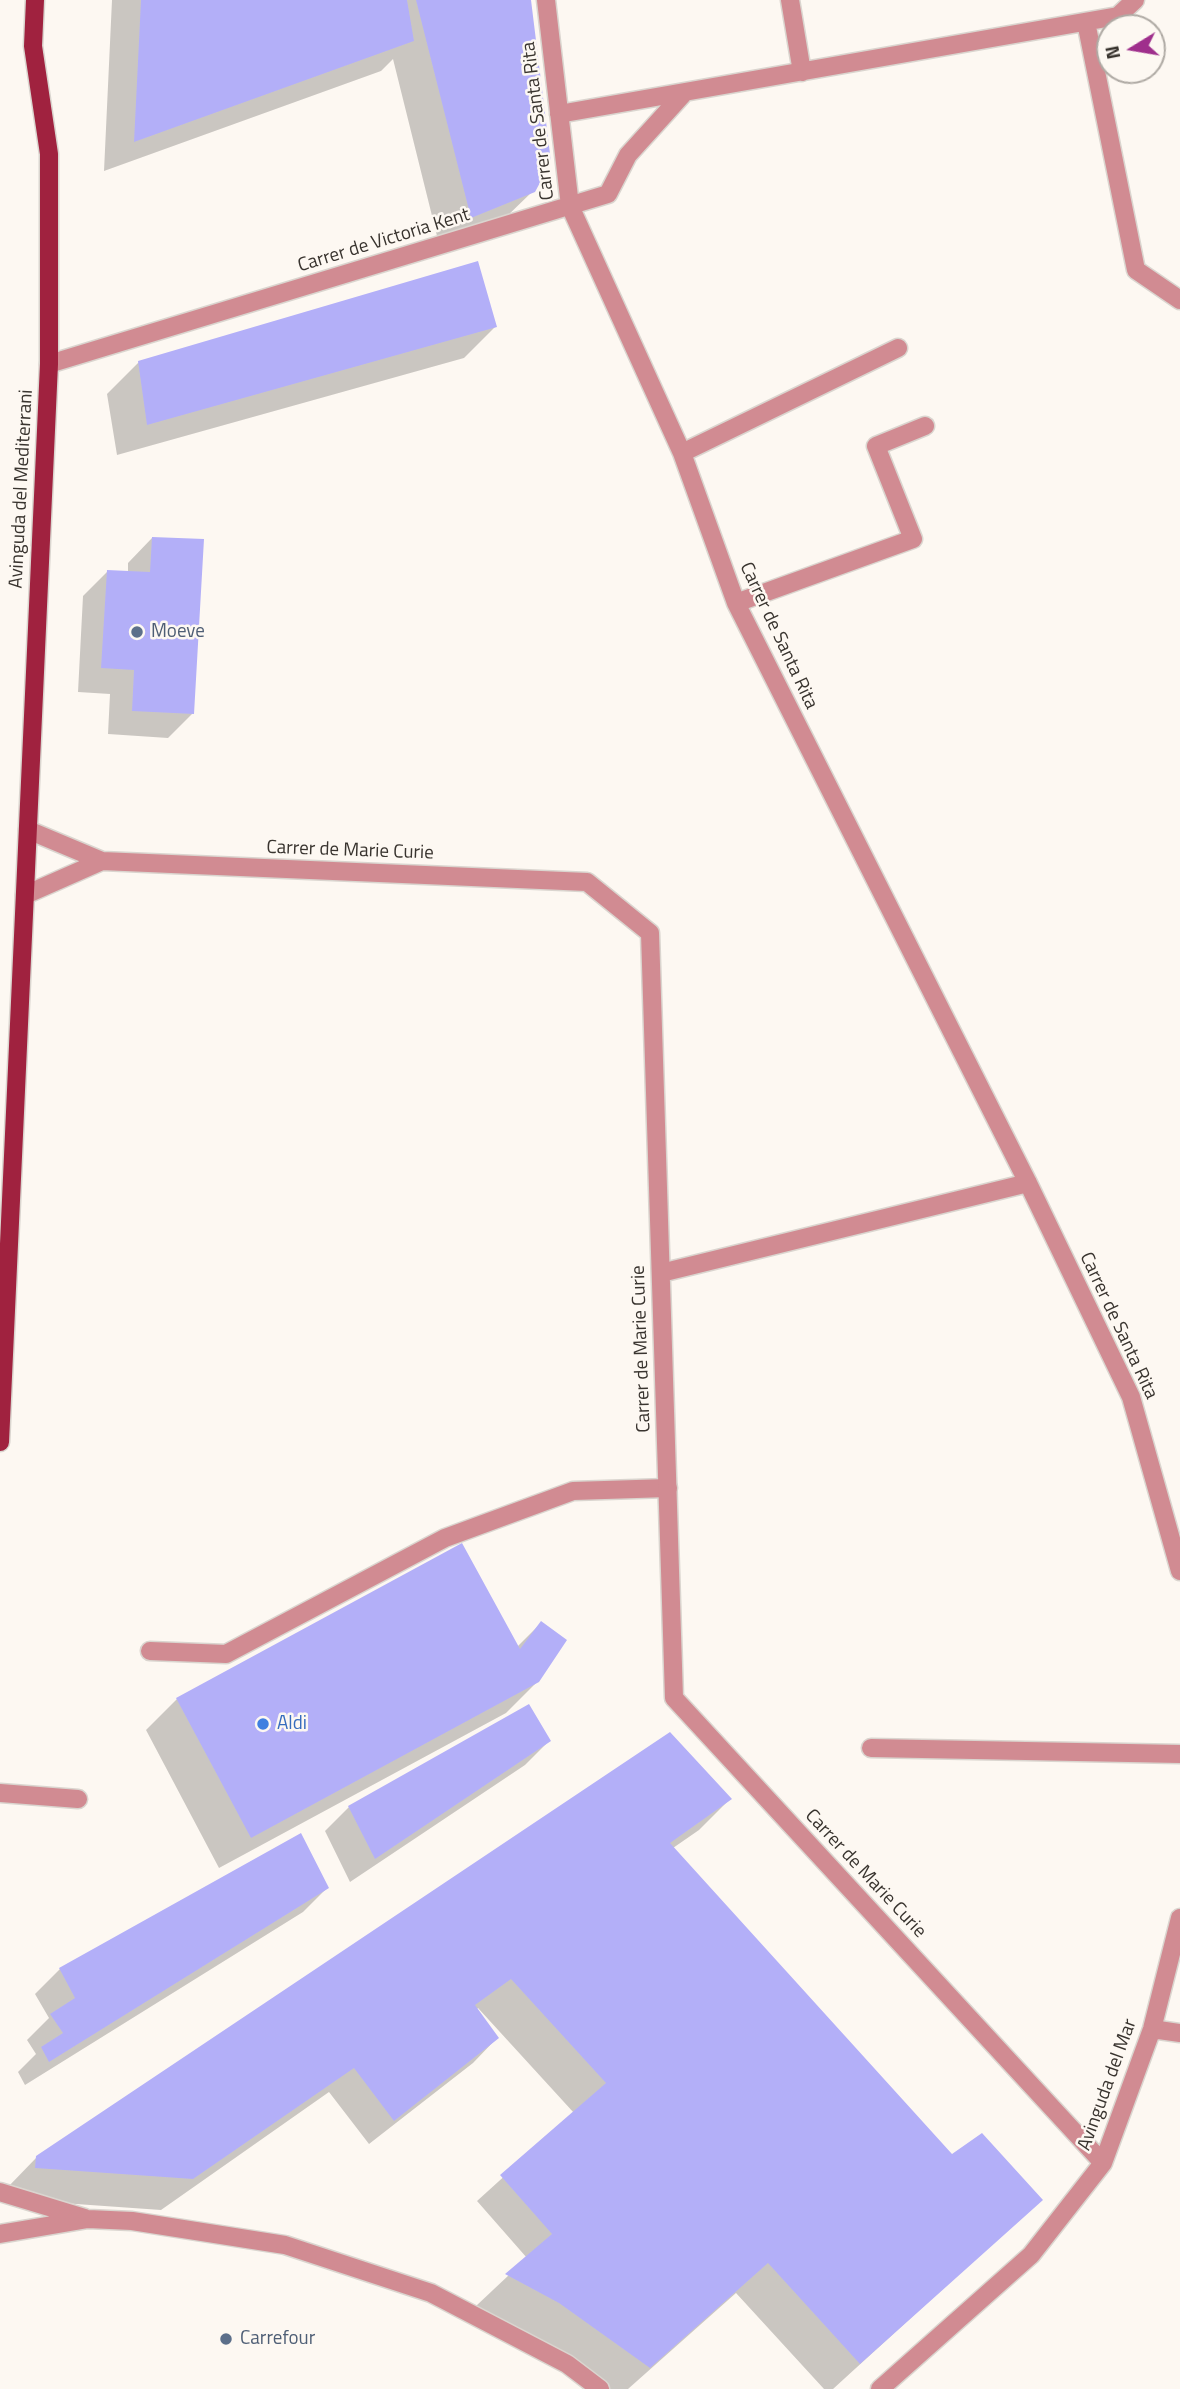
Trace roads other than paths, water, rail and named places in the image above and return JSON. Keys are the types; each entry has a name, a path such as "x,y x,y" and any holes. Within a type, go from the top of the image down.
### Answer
{"main road":[{"name":"Avinguda del Mediterrani","path":"0,1442 49,364 49,154 33,46 35,0"}],"street":[{"name":"Carrer de Santa Rita","path":"546,0 570,206 681,453 736,603 1028,1183 1130,1397 1180,1571"},
{"path":"790,0 802,72"},
{"path":"559,114 1118,16 1135,0"},
{"path":"1086,22 1136,270 1180,300"},
{"name":"Carrer de Victoria Kent","path":"49,364 608,194 628,155 685,92"},
{"path":"681,453 898,348"},
{"path":"736,603 913,539 876,446 925,426"},
{"name":"Carrer de Marie Curie","path":"28,830 102,861 587,882 650,933 674,1698 1103,2163"},
{"name":"Carrer de Marie Curie","path":"25,895 102,861"},
{"path":"661,1273 1028,1183"},
{"path":"150,1651 226,1654 445,1538 573,1491 667,1488"},
{"path":"871,1748 1180,1754"},
{"path":"0,1793 78,1799"},
{"name":"Avinguda del Mar","path":"880,2389 1031,2255 1103,2163 1152,2029 1180,1918"},
{"path":"1152,2029 1180,2034"},
{"path":"0,2192 88,2219"},
{"path":"0,2234 88,2219 132,2221 285,2245 417,2288 567,2364 600,2389"}],"place":[{"name":"Moeve","path":"137,632"},
{"name":"Aldi","path":"263,1724"},
{"name":"Carrefour","path":"226,2339"}]}
